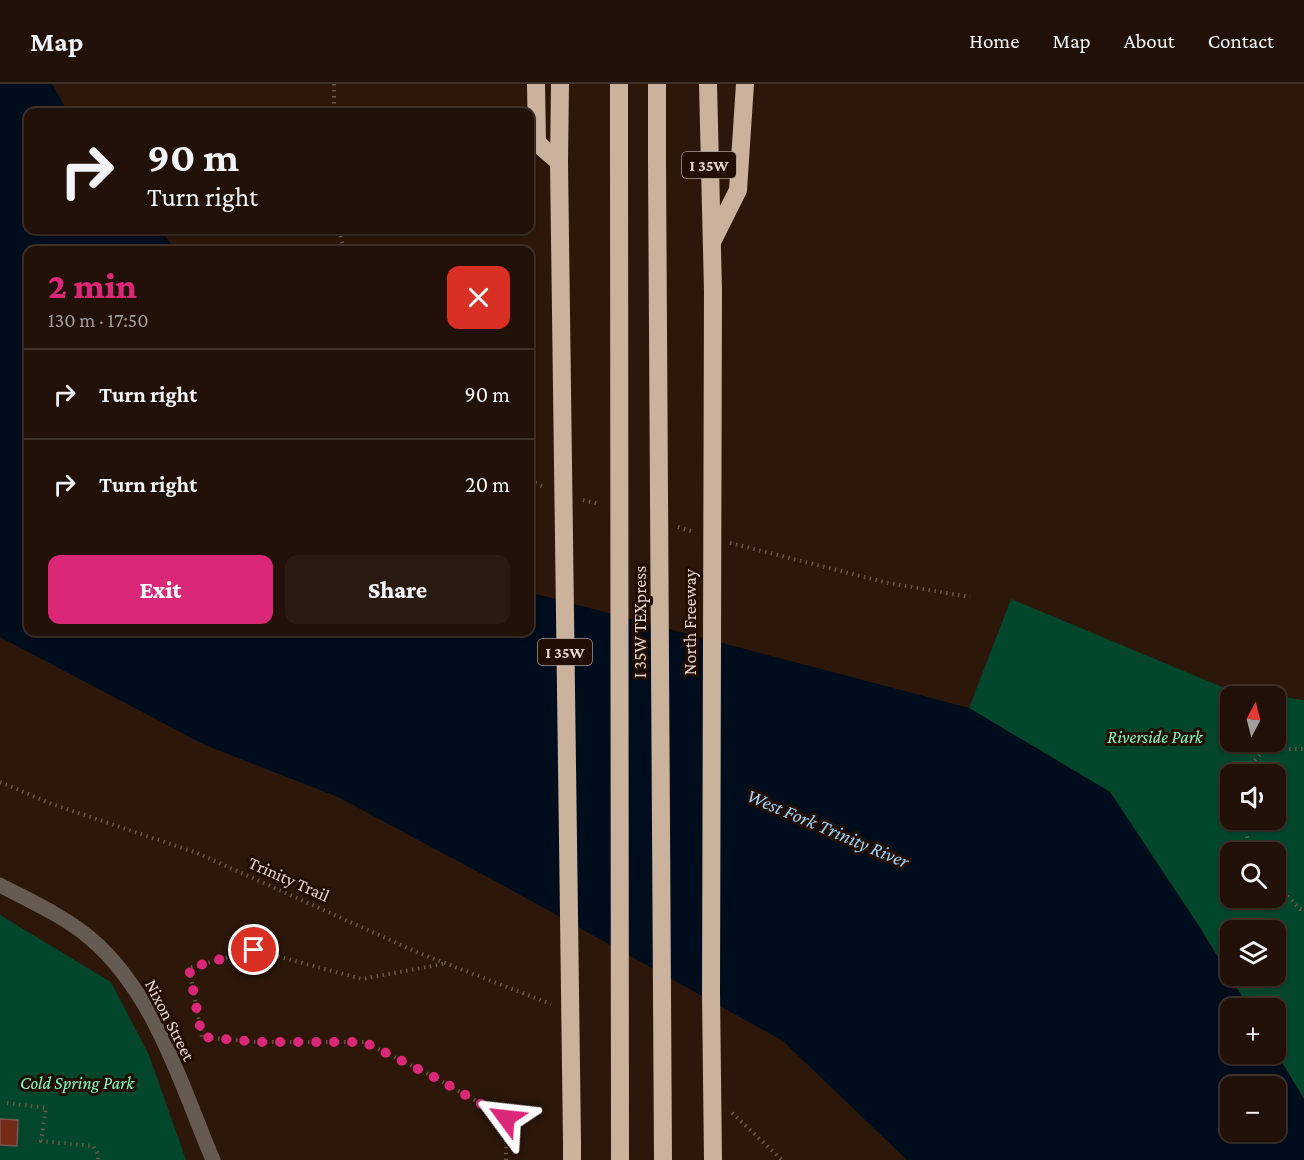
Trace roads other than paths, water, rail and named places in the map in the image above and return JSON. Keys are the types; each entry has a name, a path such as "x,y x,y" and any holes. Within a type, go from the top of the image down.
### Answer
{"highway":[{"path":"536,84 537,143 559,162"},
{"name":"I 35W","path":"560,84 559,162 572,1160"},
{"name":"I 35W TEXpress","path":"619,84 620,1160"},
{"name":"I 35W TEXpress","path":"657,84 663,1160"},
{"name":"North Freeway","path":"708,84 710,246 713,291 711,993 713,1160"},
{"path":"710,246 738,190 745,84"}],"street":[{"name":"Nixon Street","path":"0,885 45,909 90,938 124,974 156,1026 213,1160"}],"water":[{"name":"West Fork Trinity River","path":"0,84 52,84 66,108 24,108 24,234 163,234 173,246 24,246 24,636 534,636 534,592 969,708 1110,792 1220,961 1220,986 1236,986 1243,998 1220,998 1220,1064 1283,1064 1304,1099 1304,1160 907,1160 783,1041 508,888 338,797 205,745 0,637"}],"park label":[{"name":"Riverside Park","path":"1155,737"},
{"name":"Cold Spring Park","path":"77,1083"}]}
